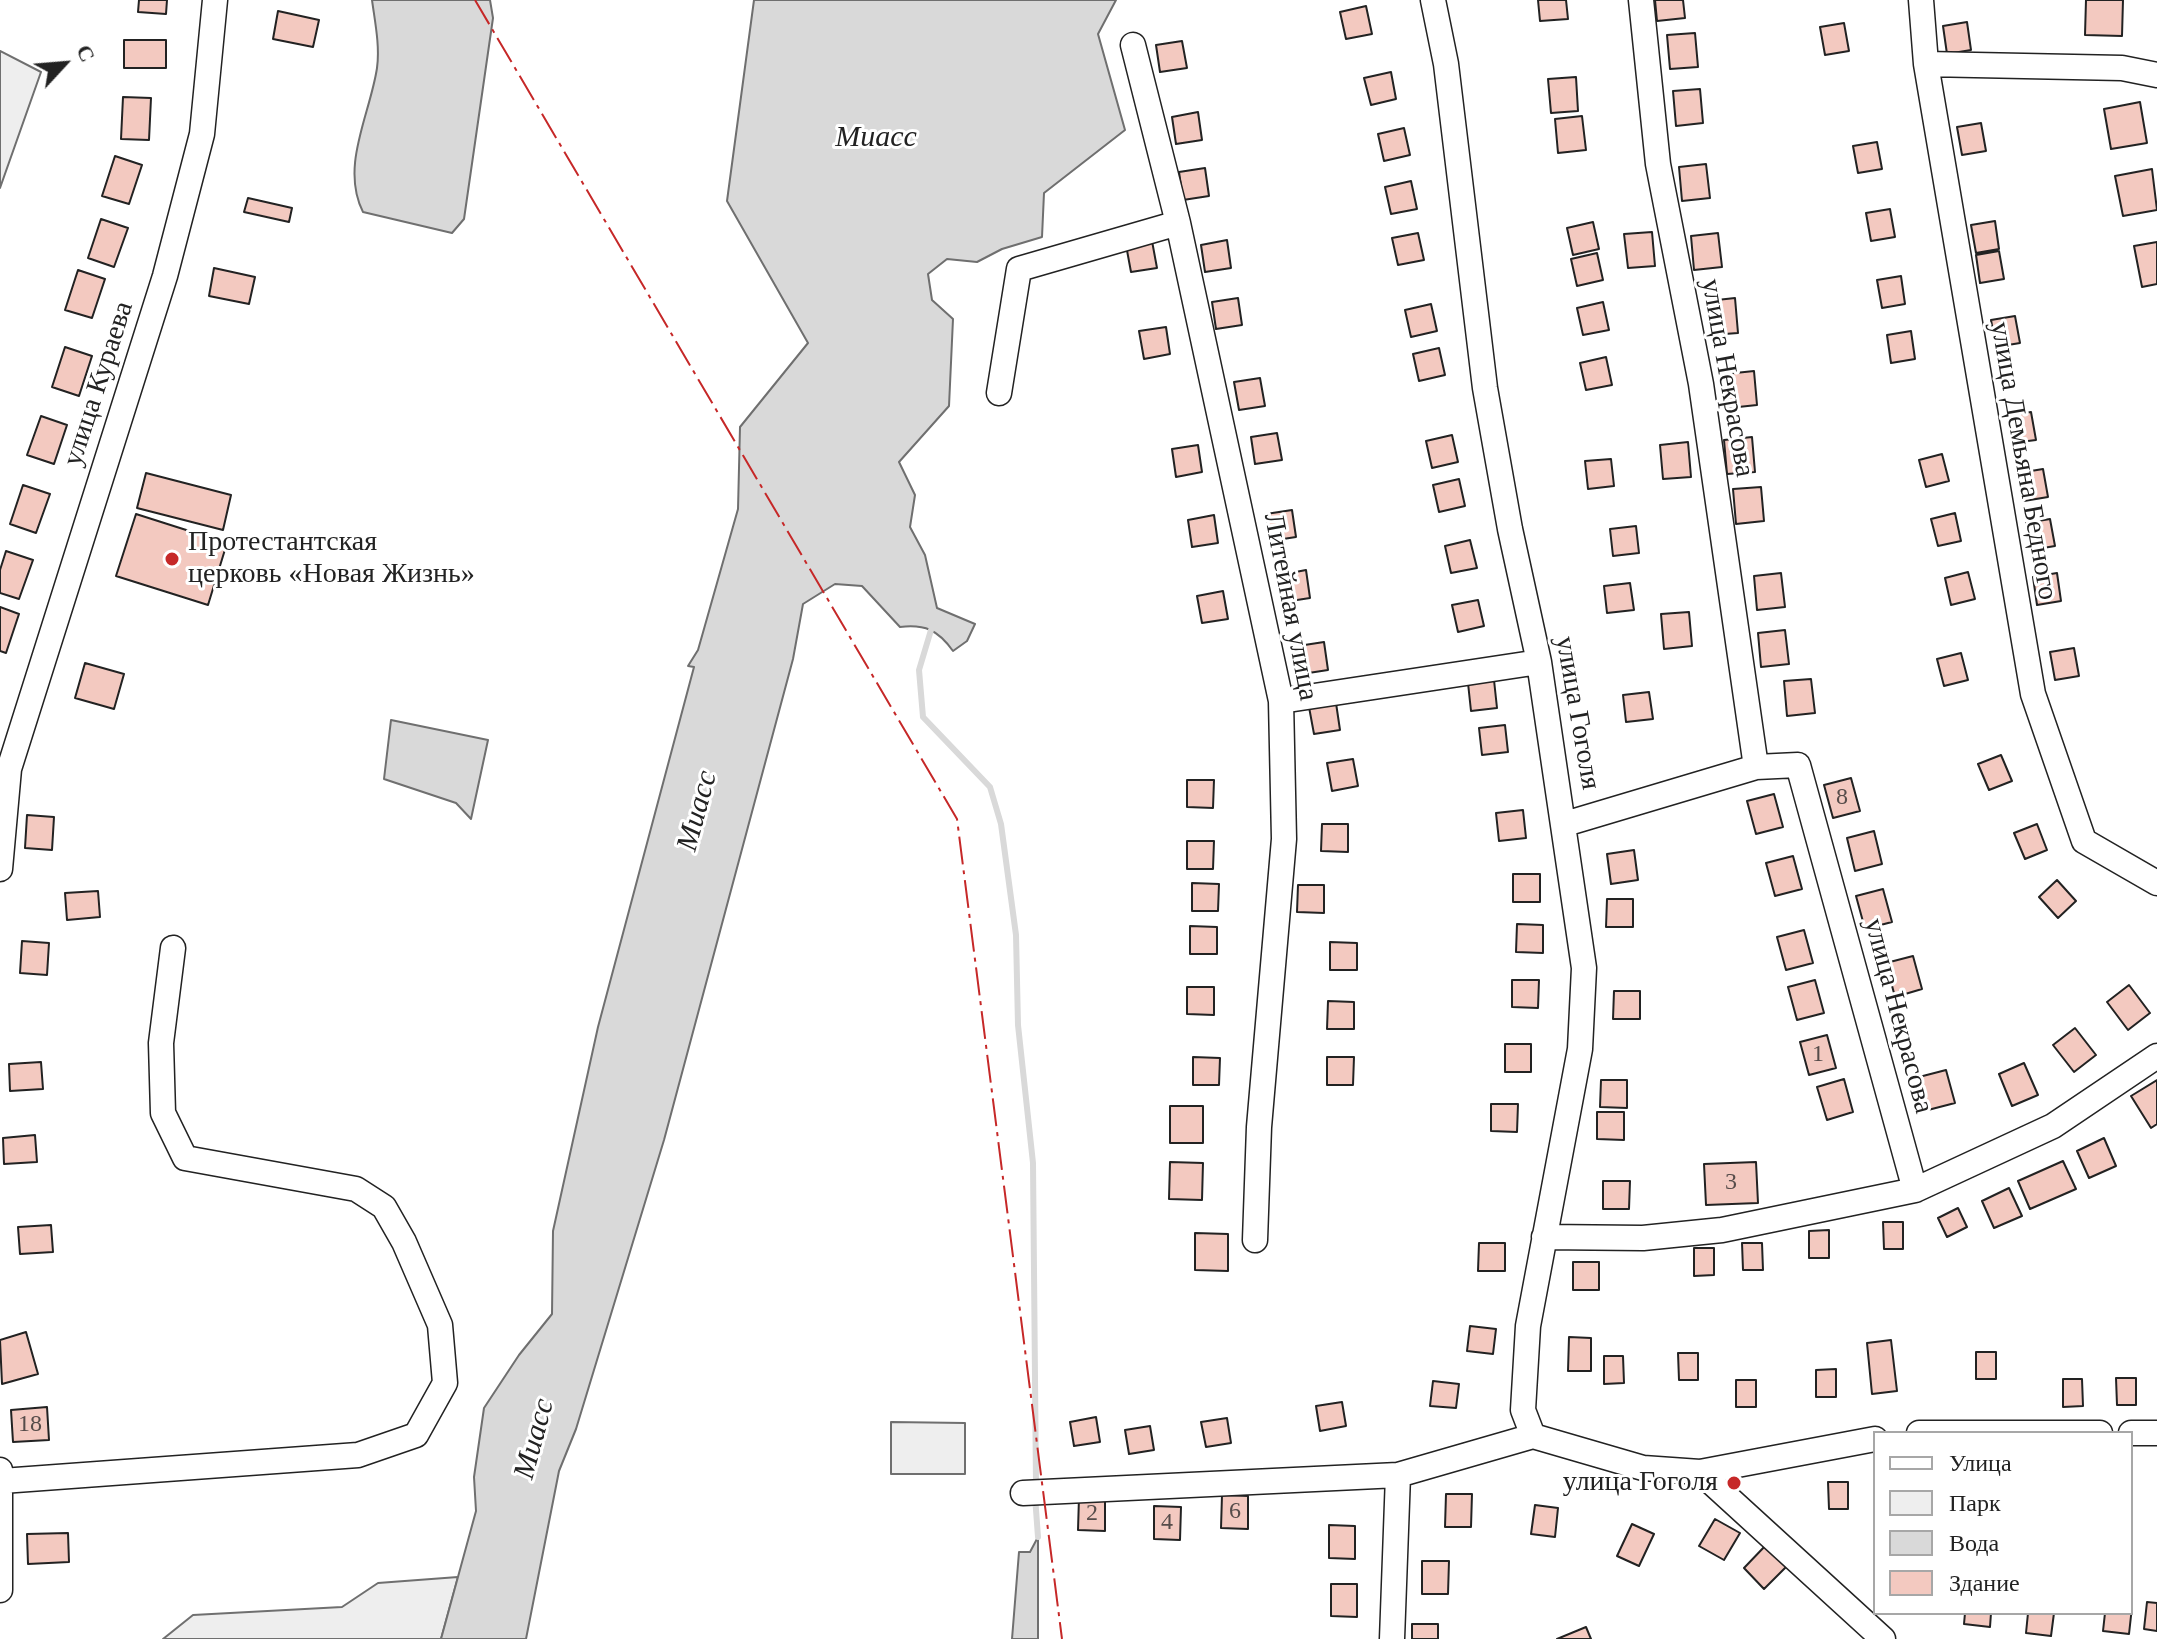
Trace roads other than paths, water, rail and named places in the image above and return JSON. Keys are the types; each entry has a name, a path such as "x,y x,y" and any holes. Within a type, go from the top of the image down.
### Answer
{"street":[{"name":"улица Кураева","path":"0,869 4,771 165,276 202,134 215,0"},
{"name":"улица Гоголя","path":"1433,0 1446,64 1485,388 1510,529 1539,662 1584,968 1580,1049 1528,1326 1523,1410 1533,1436"},
{"name":"улица Некрасова","path":"1641,0 1658,164 1701,384 1756,767 1798,765 1915,1190"},
{"name":"улица Демьяна Бедного","path":"1921,0 1926,64 2033,694 2084,841 2157,883"},
{"name":"Литейная улица","path":"1133,45 1178,223 1281,701 1284,839 1259,1127 1255,1240"},
{"path":"1926,64 2122,68 2157,75"},
{"path":"999,393 1019,269 1178,223"},
{"path":"1281,701 1539,662"},
{"path":"1565,824 1756,767"},
{"path":"0,1590 1,1476 358,1455 416,1435 445,1383 440,1325 404,1242 384,1207 356,1189 185,1158 163,1113 161,1043 173,948"},
{"path":"1544,1237 1643,1238 1722,1230 1915,1190 2053,1126 2157,1056"},
{"path":"2133,1433 2157,1433"},
{"path":"1023,1493 1398,1475 1533,1436 1643,1468 1700,1472 1873,1439"},
{"path":"1700,1472 1883,1639"},
{"path":"1392,1639 1398,1475"}],"water":[{"path":"372,0 490,0 493,18 464,219 452,233 363,212 357,195 355,159 378,60"},
{"name":"Миасс","path":"754,0 1116,0 1098,34 1125,130 1044,193 1042,237 1002,249 977,262 947,259 928,274 932,300 953,319 949,406 899,462 915,495 910,527 925,555 937,608 975,624 967,641 953,651 930,630 900,627 862,586 835,584 803,604 793,659 664,1140 576,1429 559,1471 526,1639 441,1639 476,1511 474,1477 484,1408 519,1355 552,1314 553,1231 598,1027 694,667 688,666 698,650 738,509 740,427 808,343 727,201"},
{"path":"391,720 488,740 471,819 456,803 384,779"},
{"path":"1038,1537 1038,1639 1012,1639 1019,1552 1030,1552"}],"waterway":[{"path":"931,630 919,670 923,717 990,787 1001,824 1016,935 1018,1025 1033,1163 1036,1485"},
{"path":"1035,1496 1038,1537"}],"place":[{"name":"Протестантская церковь «Новая Жизнь»","path":"172,559"},
{"name":"улица Гоголя","path":"1734,1483"}]}
